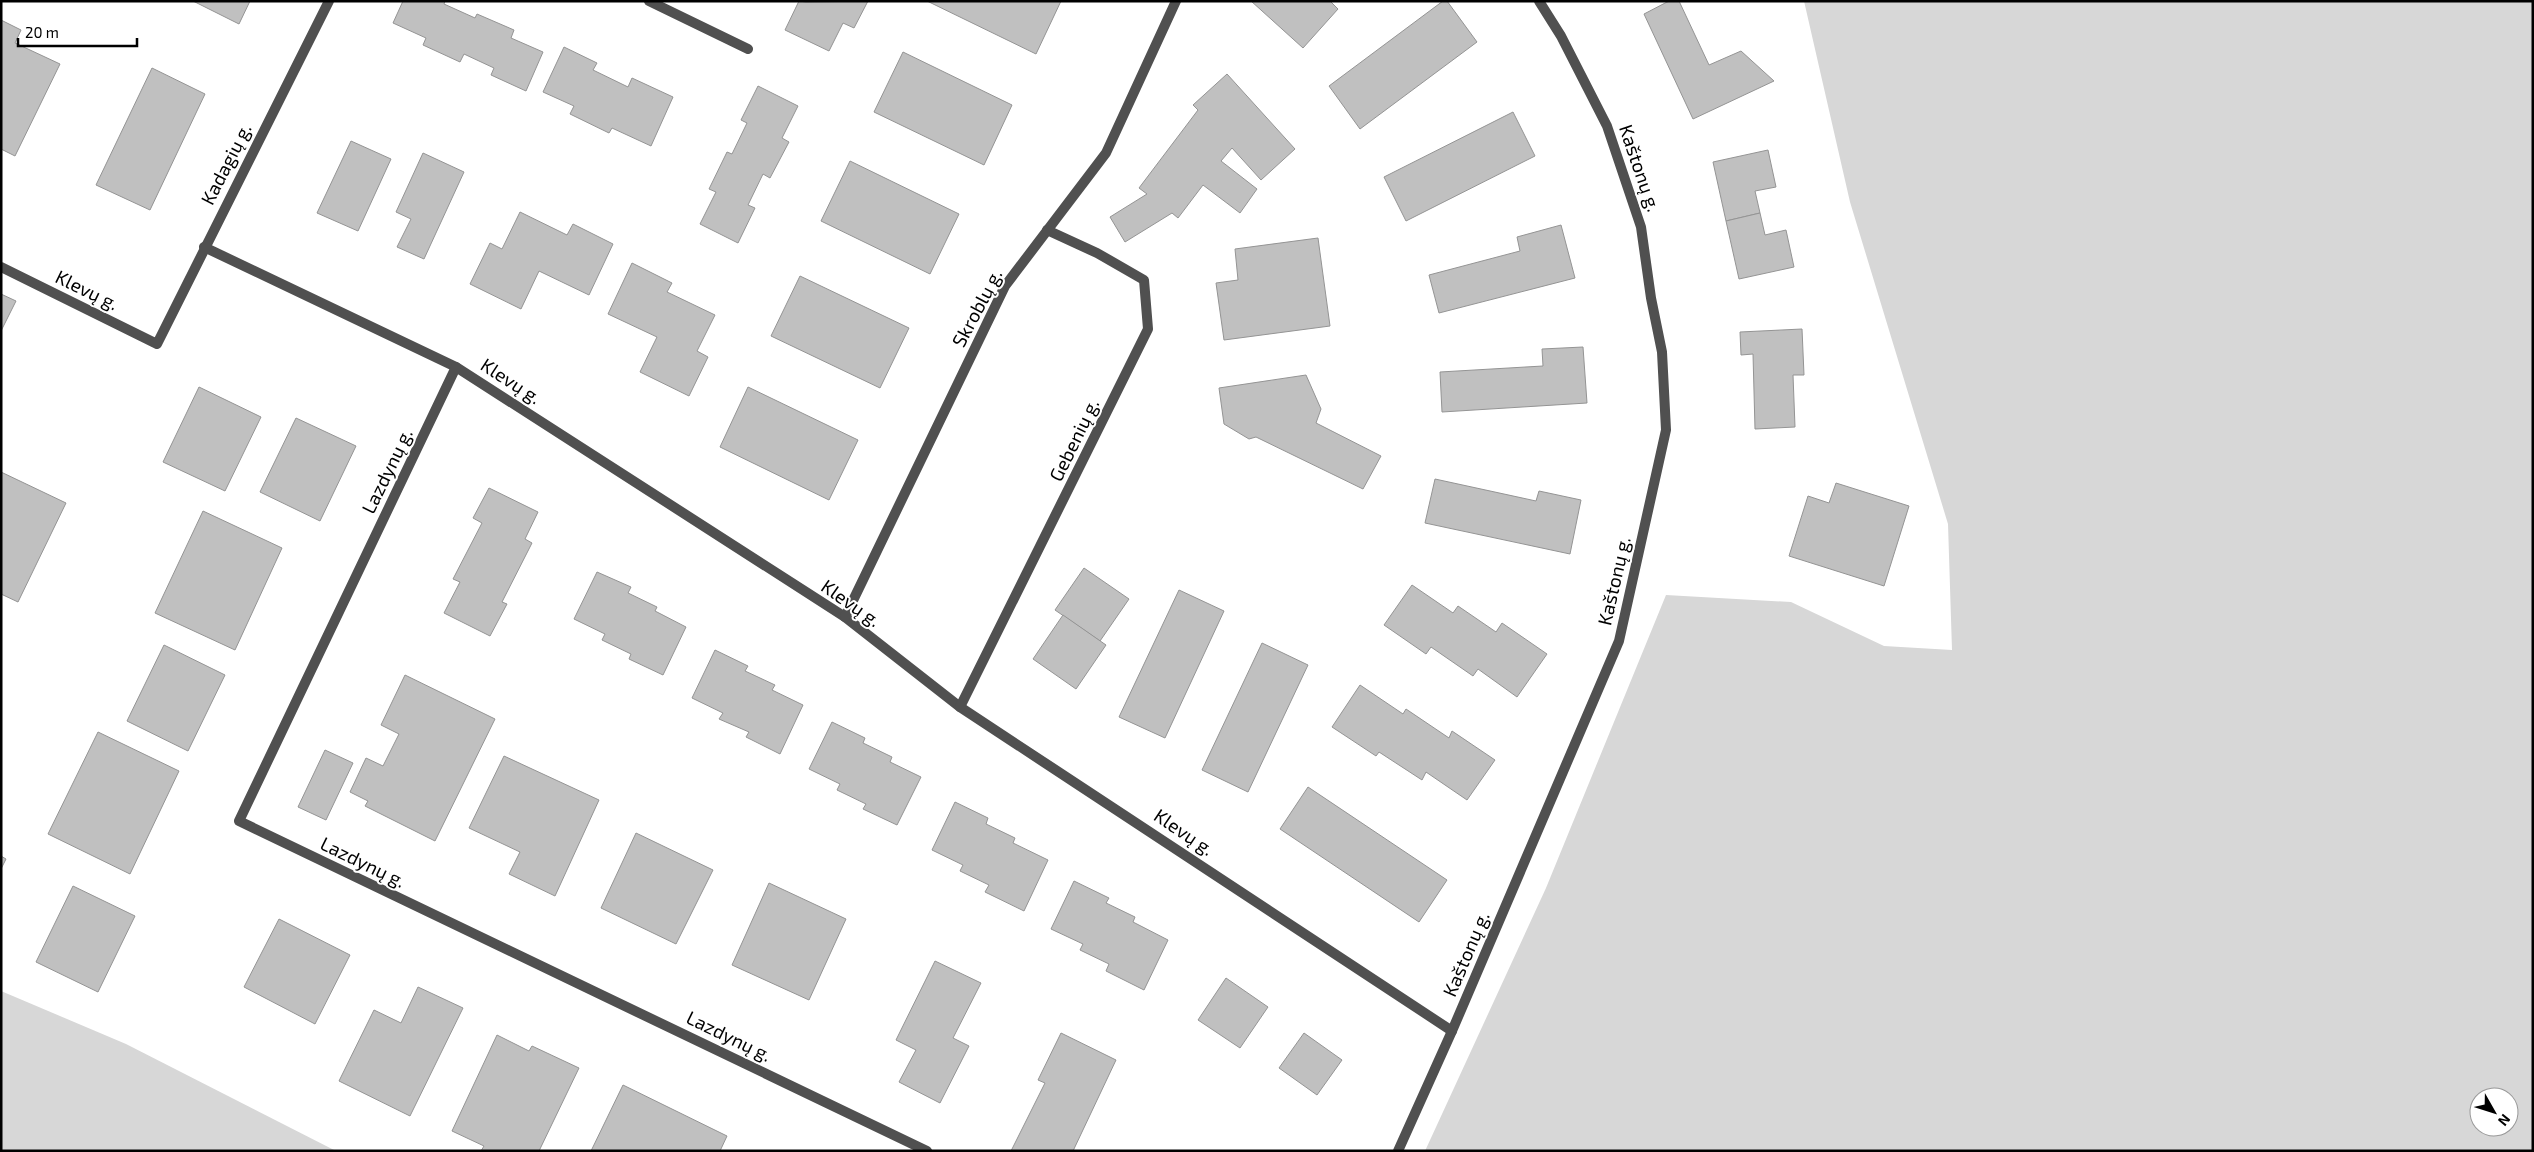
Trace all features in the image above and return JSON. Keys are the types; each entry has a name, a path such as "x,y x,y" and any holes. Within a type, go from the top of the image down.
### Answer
{"street":[{"name":"Kadagių g.","path":"157,344 329,1"},
{"path":"649,1 748,49"},
{"name":"Skroblų g.","path":"845,617 1005,286 1106,153 1176,1"},
{"name":"Kaštonų g.","path":"1398,1151 1452,1031 1619,641 1666,430 1662,352 1651,298 1641,226 1607,126 1561,36 1539,1"},
{"name":"Gebenių g.","path":"960,707 1148,329 1144,280 1097,254 1047,230"},
{"name":"Klevų g.","path":"204,247 456,367 845,617 960,707 1452,1031"},
{"name":"Klevų g.","path":"1,267 157,344"},
{"name":"Lazdynų g.","path":"456,367 239,821 927,1151"}],"shaded area":[{"path":"1804,1 2533,1 2533,1151 1425,1151 1546,888 1666,595 1791,602 1884,646 1952,650 1948,524 1850,202"},
{"path":"1,991 126,1044 336,1151 1,1151"}],"building":[{"path":"193,1 250,1 239,24"},
{"path":"403,1 445,1 444,4 475,18 477,14 514,30 511,38 543,52 526,91 491,75 494,68 464,54 460,62 423,45 426,38 393,23"},
{"path":"799,1 868,1 854,28 843,23 829,51 785,30"},
{"path":"927,1 1061,1 1036,54"},
{"path":"1251,1 1330,1 1338,9 1303,48"},
{"path":"1443,1 1447,1 1477,42 1360,129 1329,86"},
{"path":"1669,1 1679,1 1709,65 1741,51 1774,81 1693,119 1644,14"},
{"path":"1,20 21,30 15,43 60,64 15,156 1,149"},
{"path":"564,47 597,63 593,70 628,87 632,78 673,97 651,146 612,128 609,133 570,114 574,106 543,92"},
{"path":"903,52 1012,105 984,165 874,112"},
{"path":"152,68 205,94 150,210 96,185"},
{"path":"1227,74 1295,149 1261,180 1232,148 1221,161 1257,189 1240,213 1203,185 1178,218 1172,213 1125,242 1110,217 1147,194 1139,188 1198,110 1193,105"},
{"path":"758,86 798,106 782,138 789,142 770,178 763,174 748,205 755,208 738,243 700,224 716,192 709,189 727,152 732,154 747,123 741,120"},
{"path":"1513,112 1535,156 1406,221 1384,177"},
{"path":"351,141 391,159 358,231 317,213"},
{"path":"1768,150 1776,187 1755,191 1760,213 1726,221 1713,162"},
{"path":"423,153 464,172 424,259 397,247 411,219 396,212"},
{"path":"850,161 959,214 930,274 821,221"},
{"path":"520,212 567,235 573,224 613,244 589,295 539,271 521,309 470,284 490,243 502,249"},
{"path":"1760,213 1765,235 1786,230 1794,267 1739,279 1726,221"},
{"path":"1561,225 1575,278 1439,313 1429,275 1520,251 1517,237"},
{"path":"1318,238 1330,326 1224,340 1216,283 1238,280 1235,249"},
{"path":"632,263 672,283 667,292 715,315 697,351 708,357 689,396 640,372 657,337 608,314"},
{"path":"800,276 909,328 880,388 771,336"},
{"path":"1,294 16,301 1,331"},
{"path":"1802,329 1804,375 1793,375 1795,427 1755,429 1753,354 1741,355 1740,332"},
{"path":"1583,347 1587,403 1442,412 1440,372 1543,366 1542,349"},
{"path":"1306,375 1321,409 1316,423 1381,456 1363,489 1256,437 1249,439 1224,424 1219,388"},
{"path":"199,387 261,417 225,491 163,462"},
{"path":"748,387 858,440 829,500 720,447"},
{"path":"296,418 356,446 320,521 260,492"},
{"path":"1,472 66,503 18,602 1,594"},
{"path":"1435,479 1536,501 1539,491 1581,500 1570,554 1425,523"},
{"path":"1836,483 1909,506 1884,586 1789,556 1808,496 1829,503"},
{"path":"489,488 538,512 525,539 532,543 502,602 507,604 490,636 444,613 460,582 453,579 482,523 473,518"},
{"path":"203,511 282,548 235,650 155,613"},
{"path":"1084,568 1129,599 1100,641 1055,610"},
{"path":"597,572 631,587 628,593 657,607 655,611 686,627 663,675 629,659 631,654 602,640 605,634 574,619"},
{"path":"1412,585 1453,613 1458,606 1496,632 1502,623 1547,654 1517,697 1478,669 1473,676 1431,647 1426,654 1384,625"},
{"path":"1179,590 1224,611 1165,738 1119,717"},
{"path":"1063,615 1106,645 1076,689 1033,659"},
{"path":"1262,643 1308,665 1248,792 1202,770"},
{"path":"164,645 225,675 188,751 127,721"},
{"path":"715,650 748,666 745,671 775,685 772,690 803,705 780,754 746,737 749,732 719,719 723,713 692,698"},
{"path":"405,675 495,719 435,841 365,806 368,801 350,792 366,758 383,766 399,734 381,725"},
{"path":"1360,685 1403,714 1406,709 1449,738 1452,731 1495,760 1467,800 1426,772 1422,780 1379,752 1376,756 1332,727"},
{"path":"832,722 865,738 863,743 892,757 890,762 921,777 897,825 863,809 866,804 837,790 840,784 809,769"},
{"path":"98,732 179,771 130,874 48,834"},
{"path":"325,750 353,763 326,820 298,807"},
{"path":"504,756 599,800 555,896 509,874 520,852 469,828"},
{"path":"1308,787 1447,880 1419,922 1280,829"},
{"path":"955,802 988,818 986,824 1015,838 1013,843 1048,860 1024,911 985,892 989,885 960,871 963,865 932,850"},
{"path":"636,833 713,870 676,944 601,908"},
{"path":"1,856 6,859 1,869"},
{"path":"1074,881 1109,898 1106,903 1135,917 1133,922 1168,940 1144,990 1106,971 1109,964 1080,950 1083,944 1051,929"},
{"path":"769,883 846,919 809,1000 732,965"},
{"path":"73,886 135,916 98,992 36,962"},
{"path":"279,919 350,955 315,1024 244,987"},
{"path":"935,961 981,983 953,1038 969,1046 940,1103 899,1082 916,1050 896,1040"},
{"path":"1226,978 1268,1007 1240,1048 1198,1020"},
{"path":"418,987 463,1008 410,1116 339,1081 374,1010 401,1023"},
{"path":"1061,1033 1116,1060 1073,1151 1011,1151 1045,1083 1038,1080"},
{"path":"1304,1033 1342,1060 1317,1095 1279,1068"},
{"path":"497,1035 529,1051 532,1046 579,1068 539,1151 481,1151 484,1146 452,1131"},
{"path":"623,1085 727,1136 720,1151 591,1151"}]}
